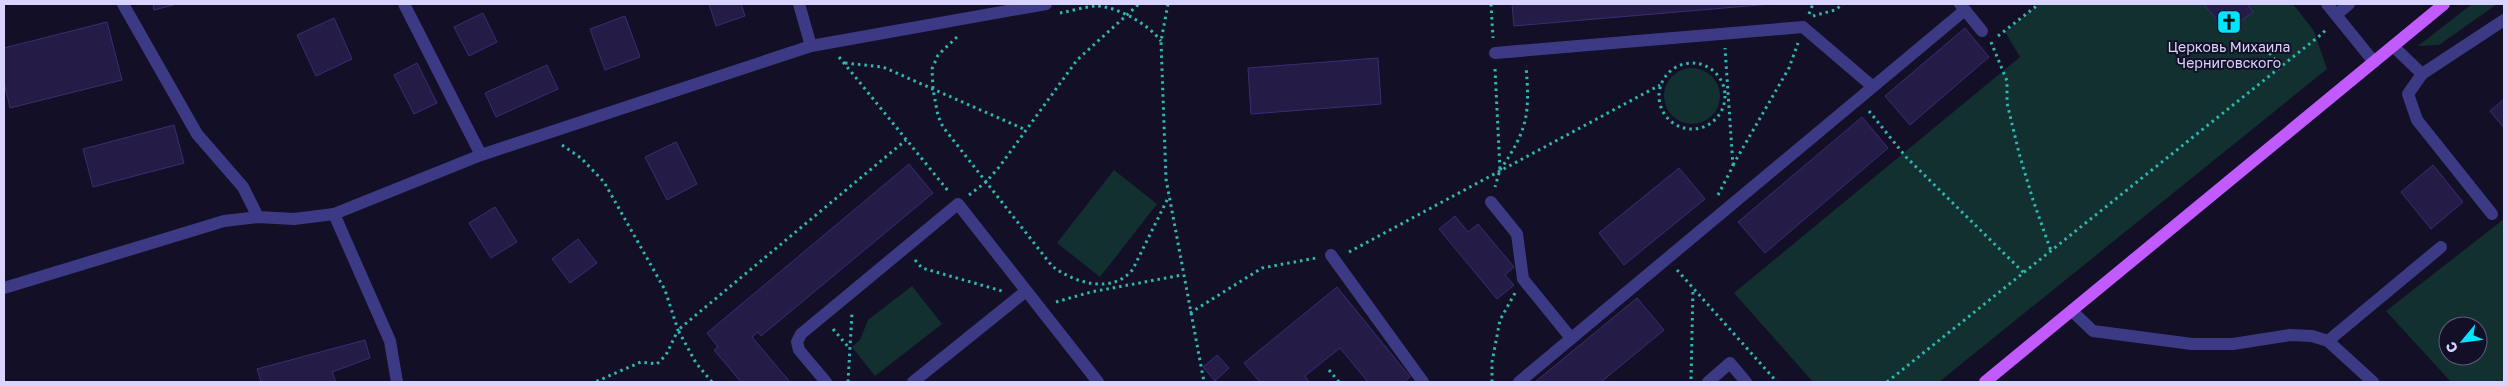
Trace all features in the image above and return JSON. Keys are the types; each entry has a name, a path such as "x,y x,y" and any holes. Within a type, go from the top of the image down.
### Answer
{"main road":[{"path":"1984,382 2444,4"}],"street":[{"path":"123,4 197,134 243,187 258,217"},
{"path":"404,4 481,156"},
{"path":"799,4 811,46"},
{"path":"4,288 224,221 258,217 294,219 334,214 481,156 811,46 1046,4"},
{"path":"2327,4 2374,62"},
{"path":"2336,15 2349,4"},
{"path":"1519,382 1858,98 1963,7 1987,36"},
{"path":"2492,214 2417,120 2408,94 2422,74 2504,20"},
{"path":"1494,53 1803,27 1872,86"},
{"path":"2393,46 2422,74"},
{"path":"1491,202 1517,234 1523,280 1571,338"},
{"path":"826,382 799,350 797,342 801,334 958,204 1098,382"},
{"path":"334,214 390,341 397,382"},
{"path":"2328,342 2441,248"},
{"path":"1332,255 1422,382"},
{"path":"913,382 1026,291"},
{"path":"2072,311 2094,332 2192,344 2233,344 2290,336 2312,336 2328,342 2374,382"},
{"path":"1708,382 1730,363 1746,382"}],"path":[{"path":"972,193 986,182 1077,60 1139,4"},
{"path":"1168,4 1161,41 1166,179 1182,275 1204,382"},
{"path":"1491,4 1500,170"},
{"path":"1813,4 1807,17 1835,10 1843,4"},
{"path":"2039,4 1987,36 2007,81 2007,103 2033,200 2051,251"},
{"path":"1058,13 1095,6 1110,8 1153,31 1161,41"},
{"path":"1888,382 2323,33 2336,15"},
{"path":"1715,218 1718,193 1789,68 1803,27"},
{"path":"1724,34 1733,166"},
{"path":"961,35 938,55 932,69 933,89 943,127 1052,266 1060,272 1089,284 1110,282 1128,276 1134,269 1169,196"},
{"path":"828,43 958,204"},
{"path":"2261,43 2281,67"},
{"path":"1491,202 1500,170 1524,130 1529,102 1524,51"},
{"path":"844,63 883,67 1026,130"},
{"path":"1685,63 1697,63 1708,67 1717,74 1727,95 1723,107 1714,121 1698,129 1687,129 1676,125 1667,118 1661,108 1659,96 1660,85 1666,75 1685,63"},
{"path":"1190,314 1262,268 1352,252 1500,170 1660,85"},
{"path":"1858,98 1906,157 2024,273"},
{"path":"547,135 581,158 604,182 666,290 678,330 696,362 712,382"},
{"path":"595,382 641,362 656,364 666,355 678,330 906,140"},
{"path":"905,248 922,268 1001,291 1026,291"},
{"path":"1667,258 1777,382"},
{"path":"1038,306 1111,288 1182,275"},
{"path":"1492,382 1492,362 1500,320 1523,280"},
{"path":"1110,282 1111,288"},
{"path":"1691,382 1693,287"},
{"path":"842,300 852,312 848,382"},
{"path":"823,316 850,350"},
{"path":"1329,370 1339,382"}],"green space":[{"path":"2039,4 2293,4 2314,31 2327,69 1939,382 1813,382 1734,293 2020,57 2005,32"},
{"path":"2472,4 2497,4 2439,45 2418,46"},
{"path":"1686,68 1698,68 1708,72 1716,80 1720,96 1716,112 1708,120 1698,124 1686,124 1676,120 1668,112 1664,102 1664,90 1668,80 1676,72"},
{"path":"1114,170 1157,204 1100,277 1057,243"},
{"path":"2504,219 2504,382 2451,382 2386,311"},
{"path":"912,286 942,324 875,376 852,347 860,340 868,320"}],"building":[{"path":"153,4 177,4 154,10"},
{"path":"709,4 741,4 745,16 716,26"},
{"path":"1512,4 1771,4 1514,26"},
{"name":"Церковь Михаила Черниговского","path":"2204,4 2247,4 2253,12 2226,32"},
{"path":"483,13 497,42 469,56 454,27"},
{"path":"625,16 640,57 605,70 590,29"},
{"path":"334,18 352,59 316,76 297,35"},
{"path":"107,22 122,80 10,108 4,82 4,48"},
{"path":"1965,28 1989,57 1910,125 1885,96"},
{"path":"1378,58 1381,104 1251,114 1248,68"},
{"path":"417,63 437,103 414,114 394,75"},
{"path":"547,65 558,89 496,117 485,93"},
{"path":"2504,99 2504,128 2490,111"},
{"path":"1862,117 1888,148 1765,253 1738,222"},
{"path":"174,125 184,163 93,187 83,149"},
{"path":"676,142 697,184 667,200 645,157"},
{"path":"909,164 933,193 761,336 758,332 752,337 790,382 741,382 714,350 718,347 707,333"},
{"path":"2433,165 2463,202 2431,229 2401,192"},
{"path":"1679,168 1705,199 1624,265 1599,233"},
{"path":"495,207 517,242 491,258 469,223"},
{"path":"1455,216 1468,232 1478,224 1514,267 1505,275 1514,285 1497,299 1439,229"},
{"path":"578,239 597,263 570,283 552,259"},
{"path":"1337,287 1410,377 1404,382 1368,382 1340,348 1305,376 1309,382 1257,382 1259,381 1244,363"},
{"path":"1637,298 1664,330 1601,382 1535,382"},
{"path":"365,340 370,358 332,372 336,382 261,382 257,369"},
{"path":"1217,355 1229,368 1215,381 1203,367"}],"place":[{"name":"Церковь Михаила Черниговского","path":"2229,22"}]}
